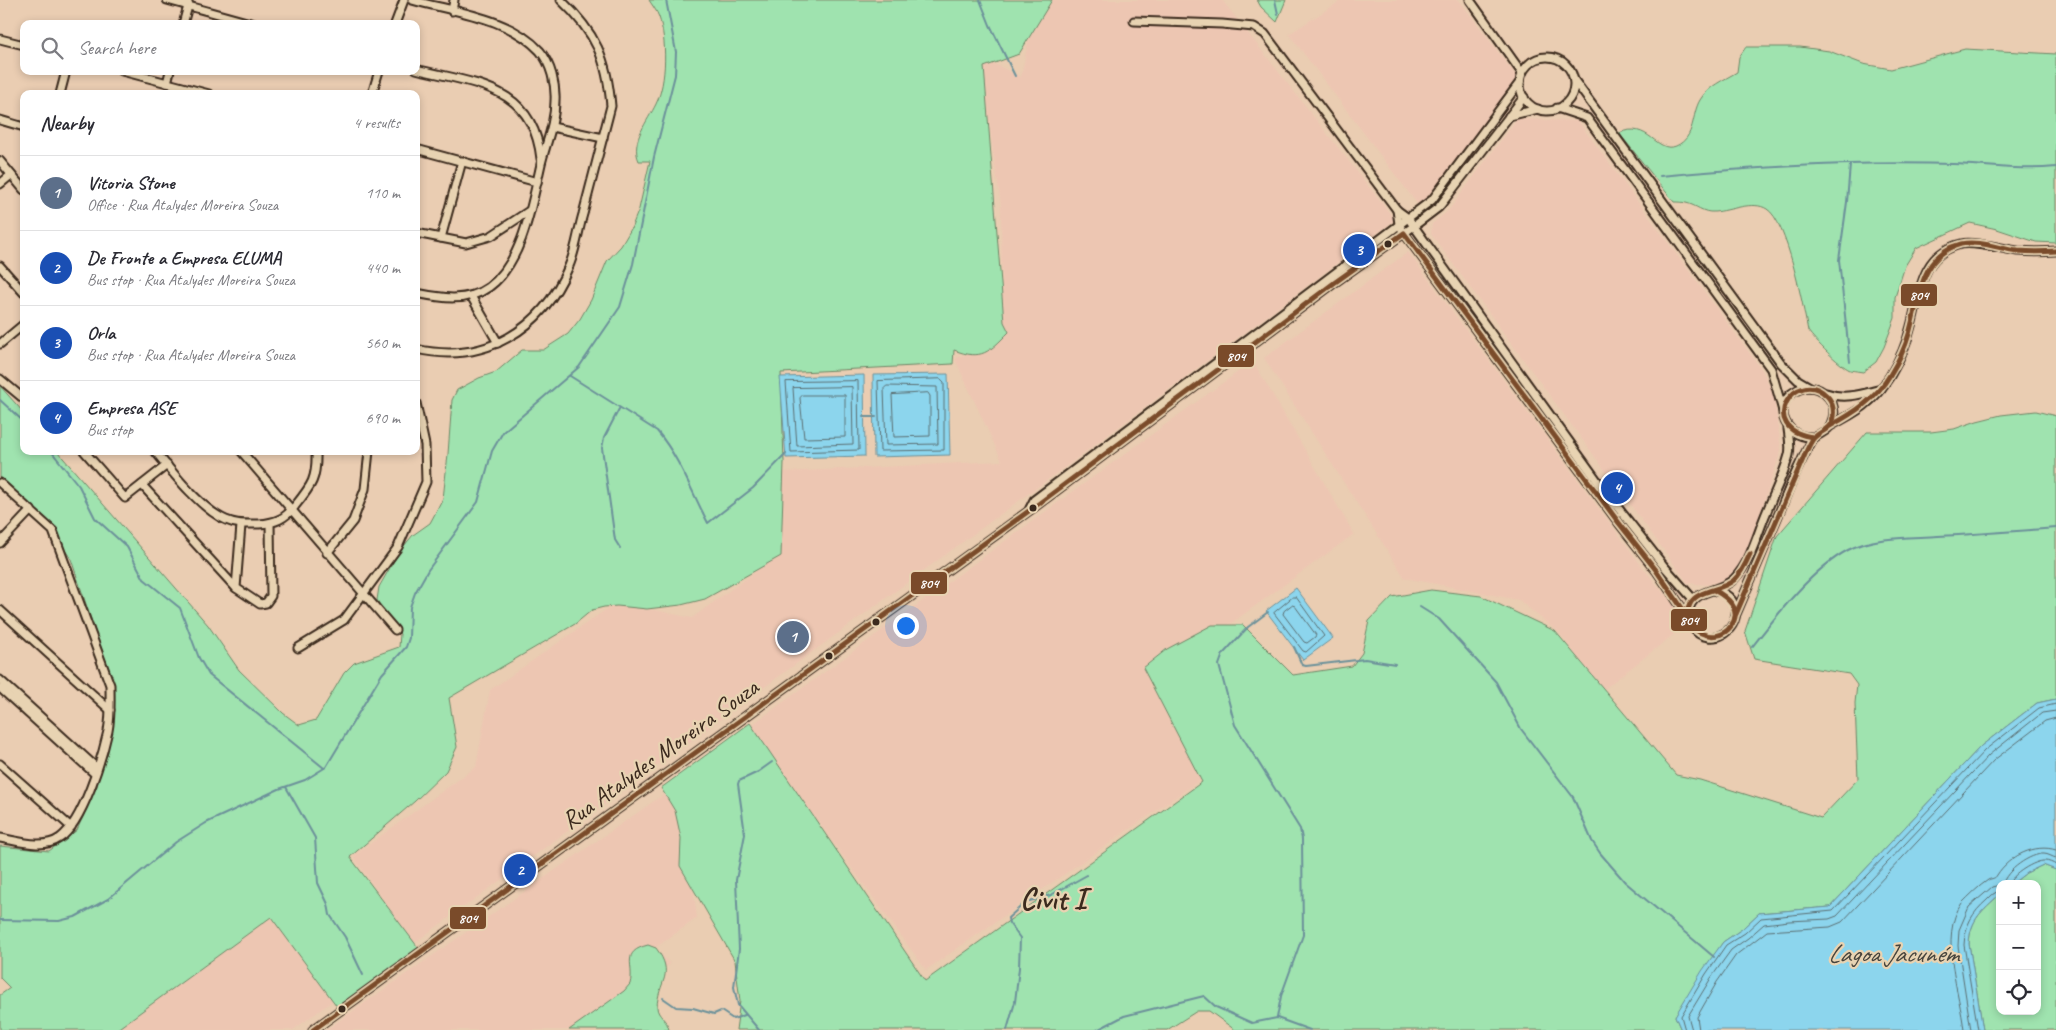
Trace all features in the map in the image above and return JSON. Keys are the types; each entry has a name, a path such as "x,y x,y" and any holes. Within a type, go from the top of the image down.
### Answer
{"street":[{"path":"166,0 188,3 241,20"},
{"path":"396,20 404,0"},
{"path":"412,0 487,19 515,30 540,52 552,74 556,99 552,127 530,211 522,236 507,270 488,288 471,296 440,298 420,294"},
{"path":"452,11 454,0"},
{"path":"420,351 457,354 476,352 498,343 533,321 555,291 569,265 611,106 609,79 602,54 591,34 561,0"},
{"path":"1470,0 1522,72"},
{"path":"184,20 188,3"},
{"path":"1134,21 1254,27 1265,34 1396,210 1408,218 1414,226 1626,518 1693,600"},
{"path":"0,39 20,44"},
{"path":"1538,109 1524,97 1520,82 1522,72 1534,60 1543,57 1556,58 1570,70 1574,80 1781,363 1798,380 1810,388"},
{"path":"420,70 501,92 513,101 529,118 538,138 542,162"},
{"path":"61,90 65,75"},
{"path":"137,75 194,90"},
{"path":"167,83 169,75"},
{"path":"373,90 378,75"},
{"path":"1509,116 1538,109 1548,110 1557,108 1570,98 1574,80"},
{"name":"Rua Atalydes Moreira Souza","path":"1029,510 1034,500 1432,200 1520,82"},
{"name":"Rua Atalydes Moreira Souza","path":"313,1030 1029,510 1334,282 1439,207 1524,97"},
{"path":"1557,108 1587,118 1771,369 1784,420 1788,428 1790,453 1748,560 1733,580 1714,590 1700,593 1693,600 1689,608 1688,617"},
{"path":"0,120 20,126"},
{"path":"552,127 603,138"},
{"path":"420,150 537,182"},
{"path":"0,161 20,185"},
{"path":"441,238 462,161"},
{"path":"0,184 11,175"},
{"path":"1396,210 1399,224 1404,233 1656,570 1688,617 1694,630 1706,637 1720,636 1732,628 1736,614 1798,468 1814,437"},
{"path":"420,233 466,242 492,236 530,211"},
{"path":"1788,428 1796,435 1805,438 1814,437 1860,410 1882,389 1892,374 1912,326 1919,288 1928,269 1942,252 1962,243 2019,251 2056,251"},
{"path":"0,266 20,288"},
{"path":"471,296 498,343"},
{"path":"0,344 20,327"},
{"path":"1512,377 1518,371"},
{"path":"0,379 20,396"},
{"path":"1783,411 1786,401 1800,388 1820,390 1834,396 1850,397 1882,389"},
{"path":"1820,390 1828,397 1833,406 1834,416 1830,426"},
{"path":"298,648 344,620 398,546 426,482 425,445 420,422"},
{"path":"87,455 125,498 167,466"},
{"path":"158,455 208,510 225,520 241,525 270,523 280,520 291,511 312,485 316,467 316,455"},
{"path":"244,455 395,630"},
{"path":"327,553 353,520 365,489 369,455"},
{"path":"0,483 53,531 110,685 108,731 84,804 70,827 59,839 38,844 0,838"},
{"path":"142,485 236,588 260,604 266,603 271,596 270,523"},
{"path":"0,543 31,510"},
{"path":"236,588 241,525"},
{"path":"1714,590 1725,594 1733,603 1736,614"},
{"path":"1,614 110,710"},
{"path":"0,680 3,691 96,771"},
{"path":"0,764 70,827"}],"shaded area":[{"path":"1041,0 1222,0 1395,220 1072,462 413,944 353,856 476,767 490,690 617,602 692,618 774,558 782,472 1002,461 955,359 1002,337 1001,205 979,56 1021,77 1035,8"},
{"path":"1342,0 1459,0 1517,77 1433,196 1418,205 1289,34"},
{"path":"1517,119 1578,121 1762,370 1774,395 1781,450 1744,564 1727,579 1707,585 1688,583 1431,234 1432,224 1448,211"},
{"path":"1408,252 1644,569 1688,623 1603,690 1559,633 1519,600 1405,578 1264,358"},
{"path":"1253,361 1354,534 1149,683 1209,774 926,970 749,727"},
{"path":"667,792 685,824 697,918 655,948 670,964 581,1030 326,1030"},
{"path":"272,906 341,995 293,1030 107,1030"}],"green space":[{"path":"649,0 1052,0 1019,54 984,67 1004,322 1009,332 996,345 984,353 972,355 954,350 953,364 781,373 784,462 781,556 705,599 681,605 647,609 617,606 592,610 575,624 449,698 457,747 446,771 415,801 350,857 420,950 339,1009 271,917 116,1030 0,1030 0,995 10,988 0,978 0,846 49,851 77,830 97,786 110,729 111,679 71,559 42,515 0,477 0,386 20,408 20,455 60,455 208,625 239,670 283,713 299,725 316,720 344,673 354,663 399,647 400,634 388,619 377,600 379,587 399,552 413,535 430,523 443,499 452,400 457,390 479,378 496,372 522,350 543,350 568,334 580,319 591,300 607,261 621,246 631,229 639,209 650,161 639,161 637,154 638,139 660,95 664,73 665,61 662,26"},
{"path":"1257,0 1286,0 1277,22 1261,7"},
{"path":"1746,47 1800,47 1829,51 1863,64 1891,69 1965,49 2056,54 2056,243 2036,242 1997,229 1970,223 1916,248 1905,266 1895,297 1895,318 1876,362 1863,372 1850,370 1845,367 1816,341 1808,331 1787,246 1774,217 1767,209 1748,206 1710,212 1683,202 1674,202 1619,133 1629,130 1638,131 1663,146 1669,147 1676,146 1682,142 1690,131 1697,106 1703,95 1712,87 1737,72 1739,57"},
{"path":"2036,411 2056,416 2056,699 2037,703 1981,746 1830,907 1759,913 1742,929 1723,942 1675,1016 1681,1030 1235,1030 1209,1011 1197,1011 1167,1030 736,1030 740,1001 735,961 680,866 681,838 675,811 661,788 750,723 925,981 1202,782 1143,668 1167,649 1212,625 1243,625 1293,675 1352,666 1362,653 1369,621 1392,597 1431,590 1481,596 1555,631 1676,775 1700,780 1821,818 1858,779 1855,703 1857,685 1849,674 1754,659 1745,631 1777,536 1867,432 1931,432 1954,429 2001,415"},
{"path":"2043,865 2056,870 2056,1030 1983,1030 1969,944 1972,928 1978,916 1996,898 1996,1015 2041,1015 2041,880 2017,880 2026,873"},
{"path":"648,945 656,948 665,965 657,1010 667,1023 669,1030 569,1030 624,991 630,984 631,955 639,948"}],"water":[{"path":"948,374 950,455 874,457 873,375"},
{"path":"864,375 865,456 786,458 780,377"},
{"path":"1296,588 1333,638 1303,660 1266,611"},
{"name":"Lagoa Jacuném","path":"2056,699 2056,870 2043,865 2026,873 2017,880 1996,880 1996,898 1978,916 1972,928 1969,944 1983,1030 1681,1030 1675,1016 1702,971 1723,942 1742,929 1759,913 1830,907 1981,746 2037,703"}],"waterway":[{"path":"0,920 59,921 75,917 108,899 176,842 206,823 279,789 305,780 326,767 382,674 406,647 409,638 410,607 415,593 428,570 478,502 492,451 503,432 579,367 620,307 633,264 654,157 675,75 676,52 666,0"},
{"path":"980,0 1015,76"},
{"path":"1275,0 1278,14"},
{"path":"1660,176 1769,167 1843,164 1917,163 2017,168 2056,167"},
{"path":"1850,165 1839,260 1850,362"},
{"path":"570,376 657,431 679,463 708,523 753,488 786,454"},
{"path":"0,400 20,418"},
{"path":"619,409 604,438 602,448 615,540 620,548"},
{"path":"863,417 876,417"},
{"path":"54,455 79,486 95,518 127,547 144,579 180,608 199,658 209,675 324,768"},
{"path":"1752,647 1808,581 1835,558 1858,545 1892,538 2056,528"},
{"path":"1420,607 1439,619 1496,682 1521,729 1573,797 1592,841 1600,853 1625,882 1714,957"},
{"path":"1268,612 1248,627 1223,654 1219,665 1235,725 1300,829 1302,839 1303,935 1281,996 1277,1018"},
{"path":"1294,647 1302,665 1306,666 1365,659 1395,664"},
{"path":"759,1030 738,1005 734,987 739,949 736,880 745,834 738,784 739,781 758,772 772,762"},
{"path":"286,787 315,838 318,883 328,904 330,915 345,937 363,975"},
{"path":"1007,1030 1015,1002 1020,938 1009,923 1008,918 1026,902 1051,895 1087,875"},
{"path":"1097,1030 1124,1016 1204,996 1216,1007 1252,1023 1277,1018 1310,1030"},
{"path":"663,998 676,1007 693,1008 714,1014 721,1011 733,1019 745,1015"}],"transit line":[{"name":"804","path":"313,1030 1037,505 1334,283 1404,233 1656,570 1688,617"},
{"name":"804","path":"1830,426 1864,405 1884,384 1896,365 1909,334 1923,280 1929,268 1947,249 1961,244 1975,243 2018,251 2056,251"},
{"name":"804","path":"1736,614 1809,445 1815,436 1829,427 1832,421 1833,407 1827,396 1815,388 1803,388 1793,393 1786,402 1784,413 1786,424 1796,432 1814,437"},
{"name":"804","path":"1714,590 1732,604 1735,614 1731,626 1724,632 1708,635 1700,633 1693,628 1687,613 1690,604 1699,595 1729,584 1734,580 1741,572 1750,554"}],"place":[{"name":"Orla","path":"1359,250"},
{"name":"Empresa ASE","path":"1617,488"},
{"name":"Vitoria Stone","path":"793,637"},
{"name":"De Fronte a Empresa ELUMA","path":"520,870"}],"district":[{"name":"Civit I","path":"1053,899"}]}
